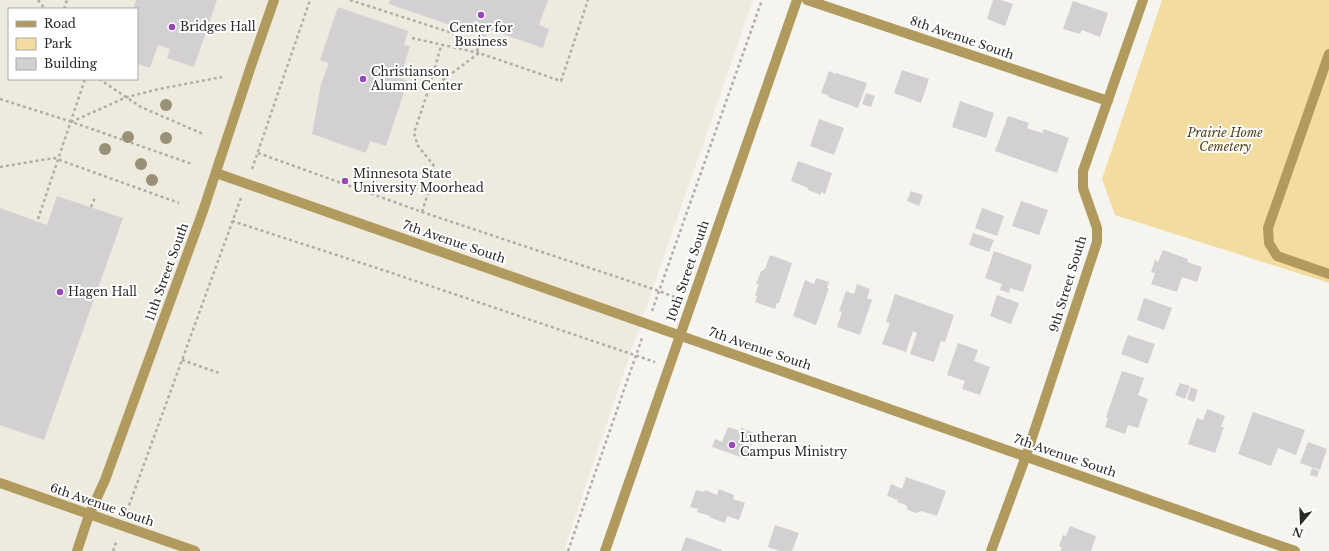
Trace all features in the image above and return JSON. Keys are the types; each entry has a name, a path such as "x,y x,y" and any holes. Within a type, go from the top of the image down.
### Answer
{"street":[{"name":"11th Street South","path":"77,551 89,515 105,480 216,173 274,0"},
{"name":"10th Street South","path":"605,551 797,0"},
{"name":"8th Avenue South","path":"807,0 1108,101"},
{"name":"9th Street South","path":"991,551 1026,456 1097,242 1097,228 1083,188 1083,172 1143,0"},
{"path":"1329,54 1268,228 1269,243 1277,256 1329,274"},
{"name":"7th Avenue South","path":"216,173 1295,551"},
{"name":"6th Avenue South","path":"0,483 195,551"}],"path":[{"path":"113,551 232,221 247,184 310,0"},
{"path":"350,0 473,41 479,53"},
{"path":"412,38 442,46 479,53 560,81 588,0"},
{"path":"568,551 761,0"},
{"path":"422,212 435,167 418,146 414,133 442,46"},
{"path":"428,91 479,53"},
{"path":"71,122 127,97 159,89 222,77"},
{"path":"38,219 86,80"},
{"path":"101,80 141,107 203,134"},
{"path":"0,99 192,164"},
{"path":"258,153 422,212 691,303"},
{"path":"0,167 54,158 179,203"},
{"path":"91,207 95,198"},
{"path":"232,221 442,290 636,357 670,367"},
{"path":"182,360 219,372"}],"shaded area":[{"name":"Minnesota State University Moorhead","path":"0,0 753,0 628,360 564,551 0,551"}],"green space":[{"name":"Prairie Home Cemetery","path":"1162,0 1329,0 1329,283 1115,215 1102,179"}],"building":[{"name":"Bridges Hall","path":"136,0 217,0 194,67 167,58 170,49 158,45 150,68 138,64 138,8 133,8"},
{"name":"Center for Business","path":"390,0 548,0 539,25 549,29 543,48 488,29 485,37 389,4"},
{"path":"993,0 1001,0 1013,4 1005,26 987,19"},
{"path":"1073,1 1108,13 1100,37 1082,30 1080,34 1063,29"},
{"name":"Christianson Alumni Center","path":"338,7 408,31 404,45 410,46 400,78 408,81 386,146 370,141 366,153 312,134 321,84 329,63 320,60"},
{"path":"902,70 929,79 921,103 894,93"},
{"path":"829,71 867,83 858,108 821,93"},
{"path":"866,93 875,96 871,107 862,104"},
{"path":"960,101 994,113 986,138 952,127"},
{"path":"1008,116 1029,123 1027,128 1042,133 1044,129 1069,138 1057,173 995,151"},
{"path":"819,119 844,128 834,155 810,146"},
{"path":"798,161 832,173 825,194 821,192 821,195 791,181"},
{"path":"911,191 923,195 919,206 907,201"},
{"name":"Hagen Hall","path":"57,196 123,218 44,440 0,425 0,208 47,225"},
{"path":"1021,201 1048,210 1039,235 1012,226"},
{"path":"982,208 1004,216 997,236 975,228"},
{"path":"973,233 994,240 989,252 969,245"},
{"path":"1163,250 1188,259 1187,262 1202,267 1197,282 1182,277 1177,292 1151,284 1155,273 1151,272 1155,260 1158,262"},
{"path":"994,251 1032,265 1023,292 1010,288 1009,293 1000,290 1002,284 985,278"},
{"path":"770,255 792,263 779,303 777,303 775,309 755,302 757,296 755,295 759,284 756,284 761,271 765,269"},
{"path":"816,278 829,282 827,288 829,288 816,325 793,316 805,280 814,284"},
{"path":"857,284 870,289 867,298 872,300 860,335 837,327 842,312 839,311 846,291 854,294"},
{"path":"895,294 954,315 945,342 941,341 934,362 910,354 917,333 913,331 906,352 882,344 890,323 886,322"},
{"path":"997,295 1019,303 1011,324 990,316"},
{"path":"1144,298 1172,308 1164,330 1137,320"},
{"path":"1128,335 1155,344 1148,364 1121,354"},
{"path":"958,343 978,350 974,361 990,367 980,395 962,389 965,381 947,375"},
{"path":"1122,371 1144,378 1138,395 1148,399 1138,428 1128,425 1125,434 1105,427 1108,418 1106,417"},
{"path":"1180,383 1190,386 1185,399 1175,395"},
{"path":"1191,387 1198,390 1194,402 1187,399"},
{"path":"1207,409 1225,416 1221,427 1224,427 1215,453 1188,444 1197,418 1203,420"},
{"path":"1253,412 1305,430 1296,455 1278,448 1271,466 1238,454"},
{"name":"Lutheran Campus Ministry","path":"728,427 740,431 741,428 754,433 753,436 755,436 746,459 712,447 715,439 722,442"},
{"path":"1308,442 1327,449 1320,470 1300,463"},
{"path":"1312,468 1319,471 1317,477 1310,475"},
{"path":"906,477 946,491 937,516 921,511 916,513 908,510 906,505 887,496 891,484 902,489"},
{"path":"719,489 734,495 733,499 745,503 739,520 727,516 725,523 697,512 698,509 690,507 696,490 704,492 705,490 717,495"},
{"path":"775,525 799,533 792,551 779,551 768,547"},
{"path":"1070,526 1096,536 1091,551 1061,551 1062,548 1059,546 1063,535 1066,536"},
{"path":"686,537 722,550 722,551 681,551"}],"place":[{"name":"Center for Business","path":"481,15"},
{"name":"Bridges Hall","path":"172,27"},
{"name":"Christianson Alumni Center","path":"363,79"},
{"name":"Minnesota State University Moorhead","path":"345,181"},
{"name":"Hagen Hall","path":"60,292"},
{"name":"Lutheran Campus Ministry","path":"732,445"}]}
